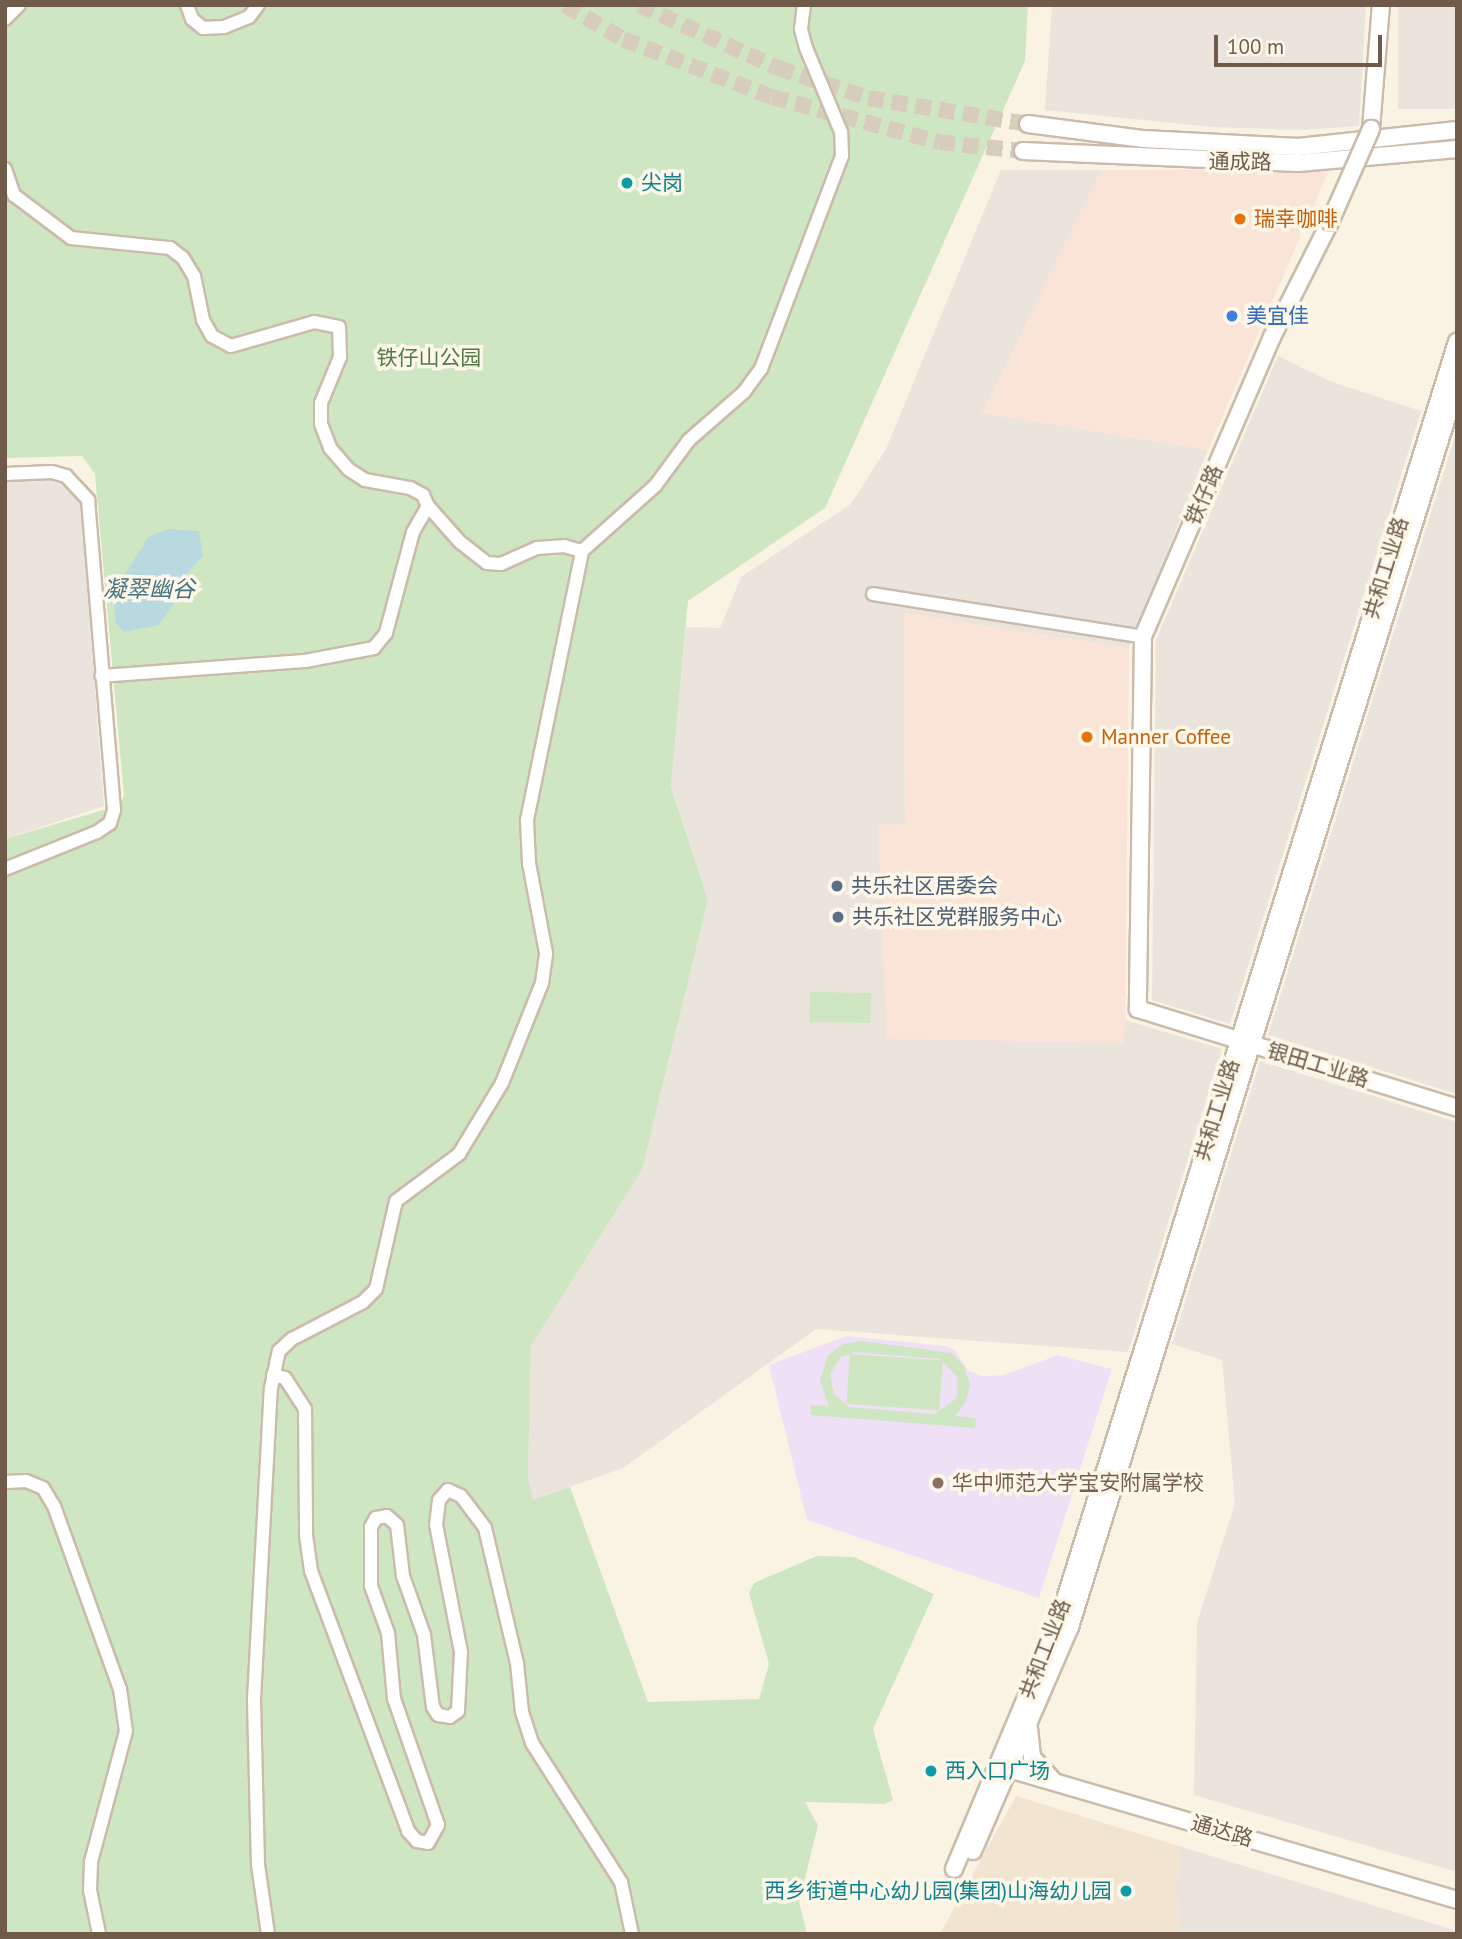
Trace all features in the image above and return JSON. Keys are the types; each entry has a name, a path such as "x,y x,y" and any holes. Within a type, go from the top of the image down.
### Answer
{"street":[{"path":"5,19 19,5"},
{"path":"187,5 192,19 203,28 224,27 249,17 258,5"},
{"path":"268,1934 258,1865 254,1699 279,1351 292,1339 363,1302 376,1289 396,1201 459,1154 502,1083 542,983 546,953 529,863 527,820 582,551 655,486 689,440 744,392 761,369 842,156 841,132 806,48 801,29 804,5"},
{"name":"铁仔路","path":"1138,1009 1143,637 1272,337 1330,222 1371,129 1381,5"},
{"name":"通成路","path":"1028,124 1144,139 1298,147 1457,130"},
{"name":"通成路","path":"1023,151 1298,163 1453,151"},
{"path":"5,169 14,195 71,238 170,248 183,258 194,276 203,320 212,336 231,346 314,322 339,327 341,357 321,403 321,425 330,448 348,469 365,480 410,488 423,495 428,506 460,542 487,563 501,564 537,548 564,546 582,551"},
{"name":"共和工业路","path":"1003,1767 1034,1710 1070,1627 1457,342"},
{"name":"共和工业路","path":"960,1867 1003,1767 1058,1622 1457,385"},
{"path":"5,474 52,472 66,476 88,500 114,810 110,823 5,869"},
{"path":"103,677 305,661 374,648 386,633 413,532 428,506"},
{"path":"873,594 1143,637"},
{"name":"银田工业路","path":"1138,1009 1457,1108"},
{"path":"279,1376 305,1409 308,1430 305,1499 311,1571 408,1831 417,1841 428,1843 438,1825 394,1699 388,1633 371,1586 369,1558 376,1518 387,1516 397,1525 402,1576 424,1635 433,1707 438,1715 450,1717 458,1711 461,1652 439,1547 439,1500 449,1490 461,1496 478,1514 511,1633 522,1712 549,1768 621,1882 632,1934"},
{"path":"5,1482 26,1481 43,1488 54,1506 121,1689 126,1731 91,1862 90,1890 99,1934"},
{"path":"1034,1710 1028,1734 1032,1758 1046,1775 1068,1786"},
{"name":"通达路","path":"1003,1767 1451,1899"}],"shaded area":[{"path":"1052,5 1366,5 1359,126 1298,130 1212,127 1045,110"},
{"path":"1398,5 1457,5 1457,109 1398,109"},
{"path":"1001,170 1101,170 982,413 1208,450 1129,648 904,613 905,824 878,825 887,1039 1124,1043 1125,1020 1222,1049 1128,1352 816,1329 623,1468 533,1500 528,1478 531,1346 642,1170 708,900 671,787 686,627 720,628 741,577 851,504 886,449"},
{"path":"1101,170 1329,170 1208,450 982,413"},
{"path":"1278,356 1332,382 1421,411 1230,1024 1152,1000 1156,640"},
{"path":"1457,430 1457,1094 1268,1035"},
{"path":"48,479 70,488 81,506 104,806 5,839 5,481"},
{"path":"904,613 1129,648 1125,1043 887,1040 878,824 905,824"},
{"path":"1260,1061 1457,1122 1457,1872 1194,1795 1197,1623 1235,1503 1222,1360 1172,1344"},
{"name":"华中师范大学宝安附属学校","path":"846,1336 945,1346 954,1349 968,1370 982,1376 1004,1375 1058,1355 1112,1369 1039,1598 807,1520 769,1365"},
{"path":"1016,1796 1179,1846 1177,1934 940,1934"},
{"path":"1179,1846 1457,1931 1457,1934 1177,1934"}],"green space":[{"name":"铁仔山公园","path":"5,5 1028,5 1025,61 825,508 688,601 671,787 708,900 642,1170 531,1346 528,1478 533,1500 570,1487 648,1702 759,1699 769,1664 749,1593 754,1583 817,1556 854,1557 934,1594 873,1729 893,1800 884,1804 805,1802 818,1825 799,1902 807,1934 5,1934 5,839 120,805 124,796 95,474 82,456 5,458"},
{"path":"810,992 871,993 870,1023 809,1022"},
{"path":"861,1341 952,1353 964,1366 970,1384 966,1402 955,1416 976,1418 975,1428 810,1415 811,1405 829,1406 820,1381 828,1355 843,1344","holes":["854,1352 940,1359 958,1378 957,1398 935,1414 849,1407 834,1394 830,1374 841,1357"]},
{"path":"850,1354 943,1360 939,1410 847,1404"}],"water":[{"name":"凝翠幽谷","path":"169,529 199,531 203,556 184,576 183,590 159,625 124,632 116,623 113,596 149,536"}],"tunnel":[{"path":"565,5 623,39 772,97 939,142 1023,151"},
{"path":"639,5 778,68 868,98 1028,124"}],"place":[{"name":"尖岗","path":"627,183"},
{"name":"瑞幸咖啡","path":"1240,219"},
{"name":"美宜佳","path":"1232,316"},
{"name":"Manner Coffee","path":"1087,737"},
{"name":"共乐社区居委会","path":"837,886"},
{"name":"共乐社区党群服务中心","path":"838,917"},
{"name":"华中师范大学宝安附属学校","path":"938,1483"},
{"name":"西入口广场","path":"931,1771"},
{"name":"西乡街道中心幼儿园(集团)山海幼儿园","path":"1126,1891"}]}
